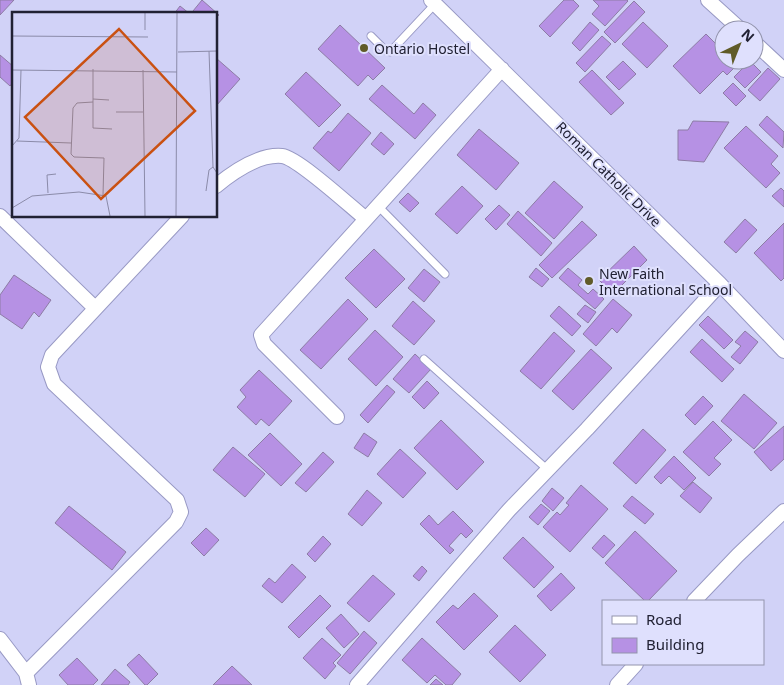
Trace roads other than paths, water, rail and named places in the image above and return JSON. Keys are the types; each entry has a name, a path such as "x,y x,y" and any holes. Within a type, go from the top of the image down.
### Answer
{"street":[{"path":"708,0 729,20"},
{"name":"Roman Catholic Drive","path":"433,2 720,284 784,351"},
{"path":"764,51 784,70"},
{"path":"337,417 264,344 261,335 502,69"},
{"path":"218,185 251,164 272,156 283,156 292,159 303,167 366,219"},
{"path":"0,216 95,308"},
{"path":"0,640 28,679 176,522 182,512 177,500 54,384 48,367 52,355 180,218"},
{"path":"357,685 509,510 720,284"},
{"path":"695,600 784,511"},
{"path":"617,685 635,665"}],"lane":[{"path":"371,36 390,52 433,2"},
{"path":"378,206 445,274"},
{"path":"424,359 548,470"}],"place":[{"name":"Ontario Hostel","path":"364,48"},
{"name":"New Faith International School","path":"589,281"}]}
